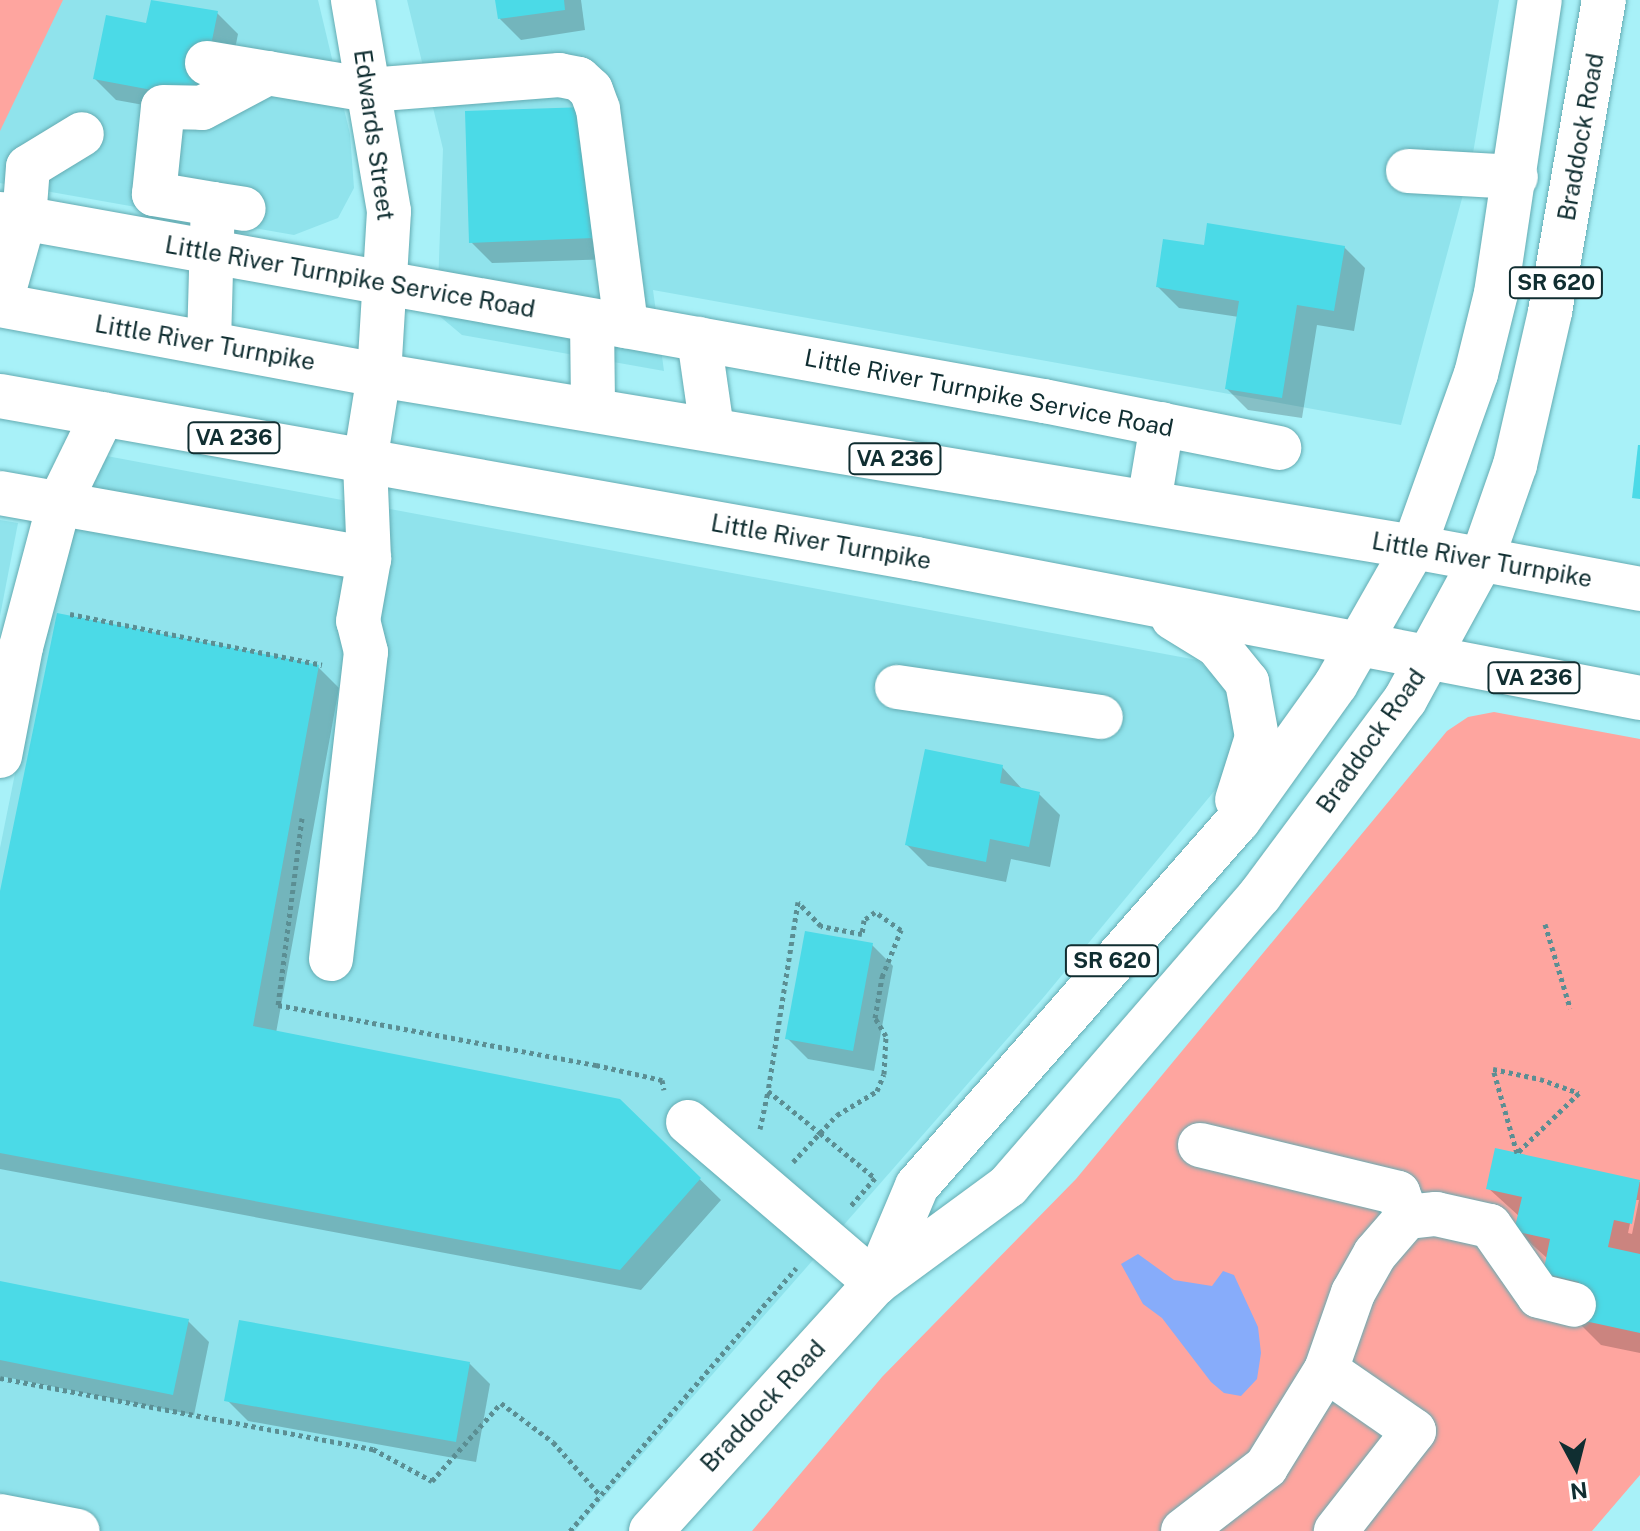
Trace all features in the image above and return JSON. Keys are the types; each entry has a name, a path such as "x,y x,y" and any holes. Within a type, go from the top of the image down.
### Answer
{"main road":[{"name":"Edwards Street","path":"353,0 389,211 379,375 365,462"},
{"name":"Braddock Road","path":"876,1283 917,1186 1212,850 1336,684 1414,547 1476,374 1516,177 1540,0"},
{"name":"Braddock Road","path":"651,1531 876,1283 1008,1186 1260,895 1405,700 1482,559 1515,465 1550,312 1604,0"},
{"path":"207,63 369,90 559,75 579,79 591,90 609,323 593,409"},
{"path":"209,343 212,252 229,206 154,194 146,144 163,107 202,108 268,73"},
{"path":"0,305 12,216 28,167 82,134"},
{"path":"1408,171 1516,177"},
{"name":"Little River Turnpike Service Road","path":"12,216 699,339 1279,448"},
{"name":"Little River Turnpike","path":"0,305 379,375 1149,502 1640,589"},
{"path":"699,339 712,429"},
{"name":"Little River Turnpike","path":"0,396 1130,600 1640,698"},
{"path":"0,756 21,647 59,504 103,414"},
{"path":"1149,502 1162,424"},
{"path":"331,959 366,652 358,621 369,559 365,462"},
{"path":"0,493 369,559"},
{"path":"1130,600 1185,623 1217,645 1247,682 1256,712 1251,768 1212,850"},
{"path":"897,687 1101,717"},
{"path":"688,1122 876,1283"},
{"path":"1200,1145 1398,1193 1407,1217"},
{"path":"1464,1221 1512,1173"},
{"path":"1183,1531 1266,1467 1326,1370 1353,1293 1375,1254 1407,1217 1436,1214 1490,1226 1539,1296 1574,1305"},
{"path":"1326,1370 1414,1431 1336,1531"},
{"path":"0,1516 78,1531"}],"path":[{"path":"767,1189 820,1133 837,1115 877,1091 884,1074 886,1036 875,1018 882,977 901,930 875,912 864,920 862,934 821,926 798,902 768,1091 820,1133 875,1178 846,1211"},
{"path":"1545,924 1570,1008"},
{"path":"1493,1069 1579,1093 1512,1173 1509,1125 1493,1069"},
{"path":"570,1531 801,1263"},
{"path":"0,1378 373,1449 432,1481 501,1403 553,1442 601,1496"}],"shaded area":[{"path":"0,0 63,0 0,131"},
{"path":"42,0 318,0 350,134 354,188 338,218 294,235 0,183 0,95"},
{"path":"407,0 1499,0 1471,165 1401,425 653,290 664,371 462,335 437,314 443,149"},
{"path":"80,451 1197,660 1222,683 1239,724 1235,766 1043,998 575,1531 0,1531 0,848"},
{"path":"0,520 18,523 0,616"},
{"path":"1494,712 1640,739 1640,1475 1592,1531 752,1531 882,1377 1076,1179 1447,731 1468,717"},
{"path":"1138,1254 1174,1280 1212,1286 1223,1271 1234,1275 1258,1327 1261,1353 1257,1379 1241,1396 1224,1393 1211,1382 1162,1318 1143,1304 1121,1264"}],"building":[{"path":"151,0 218,11 200,99 93,79 106,15 146,23"},
{"path":"495,0 564,0 565,10 498,19"},
{"path":"588,107 593,238 469,243 465,111"},
{"path":"1207,223 1345,246 1334,311 1297,305 1282,398 1225,389 1239,301 1156,287 1163,239 1204,245"},
{"path":"1640,445 1640,499 1632,498"},
{"path":"57,613 319,665 253,1026 620,1099 701,1178 620,1270 0,1153 0,891"},
{"path":"925,749 1003,765 1000,783 1040,792 1029,847 990,839 986,862 905,845"},
{"path":"805,931 873,943 853,1051 785,1039"},
{"path":"1495,1148 1640,1180 1632,1224 1614,1220 1608,1247 1640,1254 1640,1333 1571,1318 1579,1282 1543,1273 1550,1239 1514,1231 1522,1197 1486,1189"},
{"path":"0,1281 189,1319 173,1395 0,1360"},
{"path":"239,1320 470,1362 456,1442 224,1401"}]}
